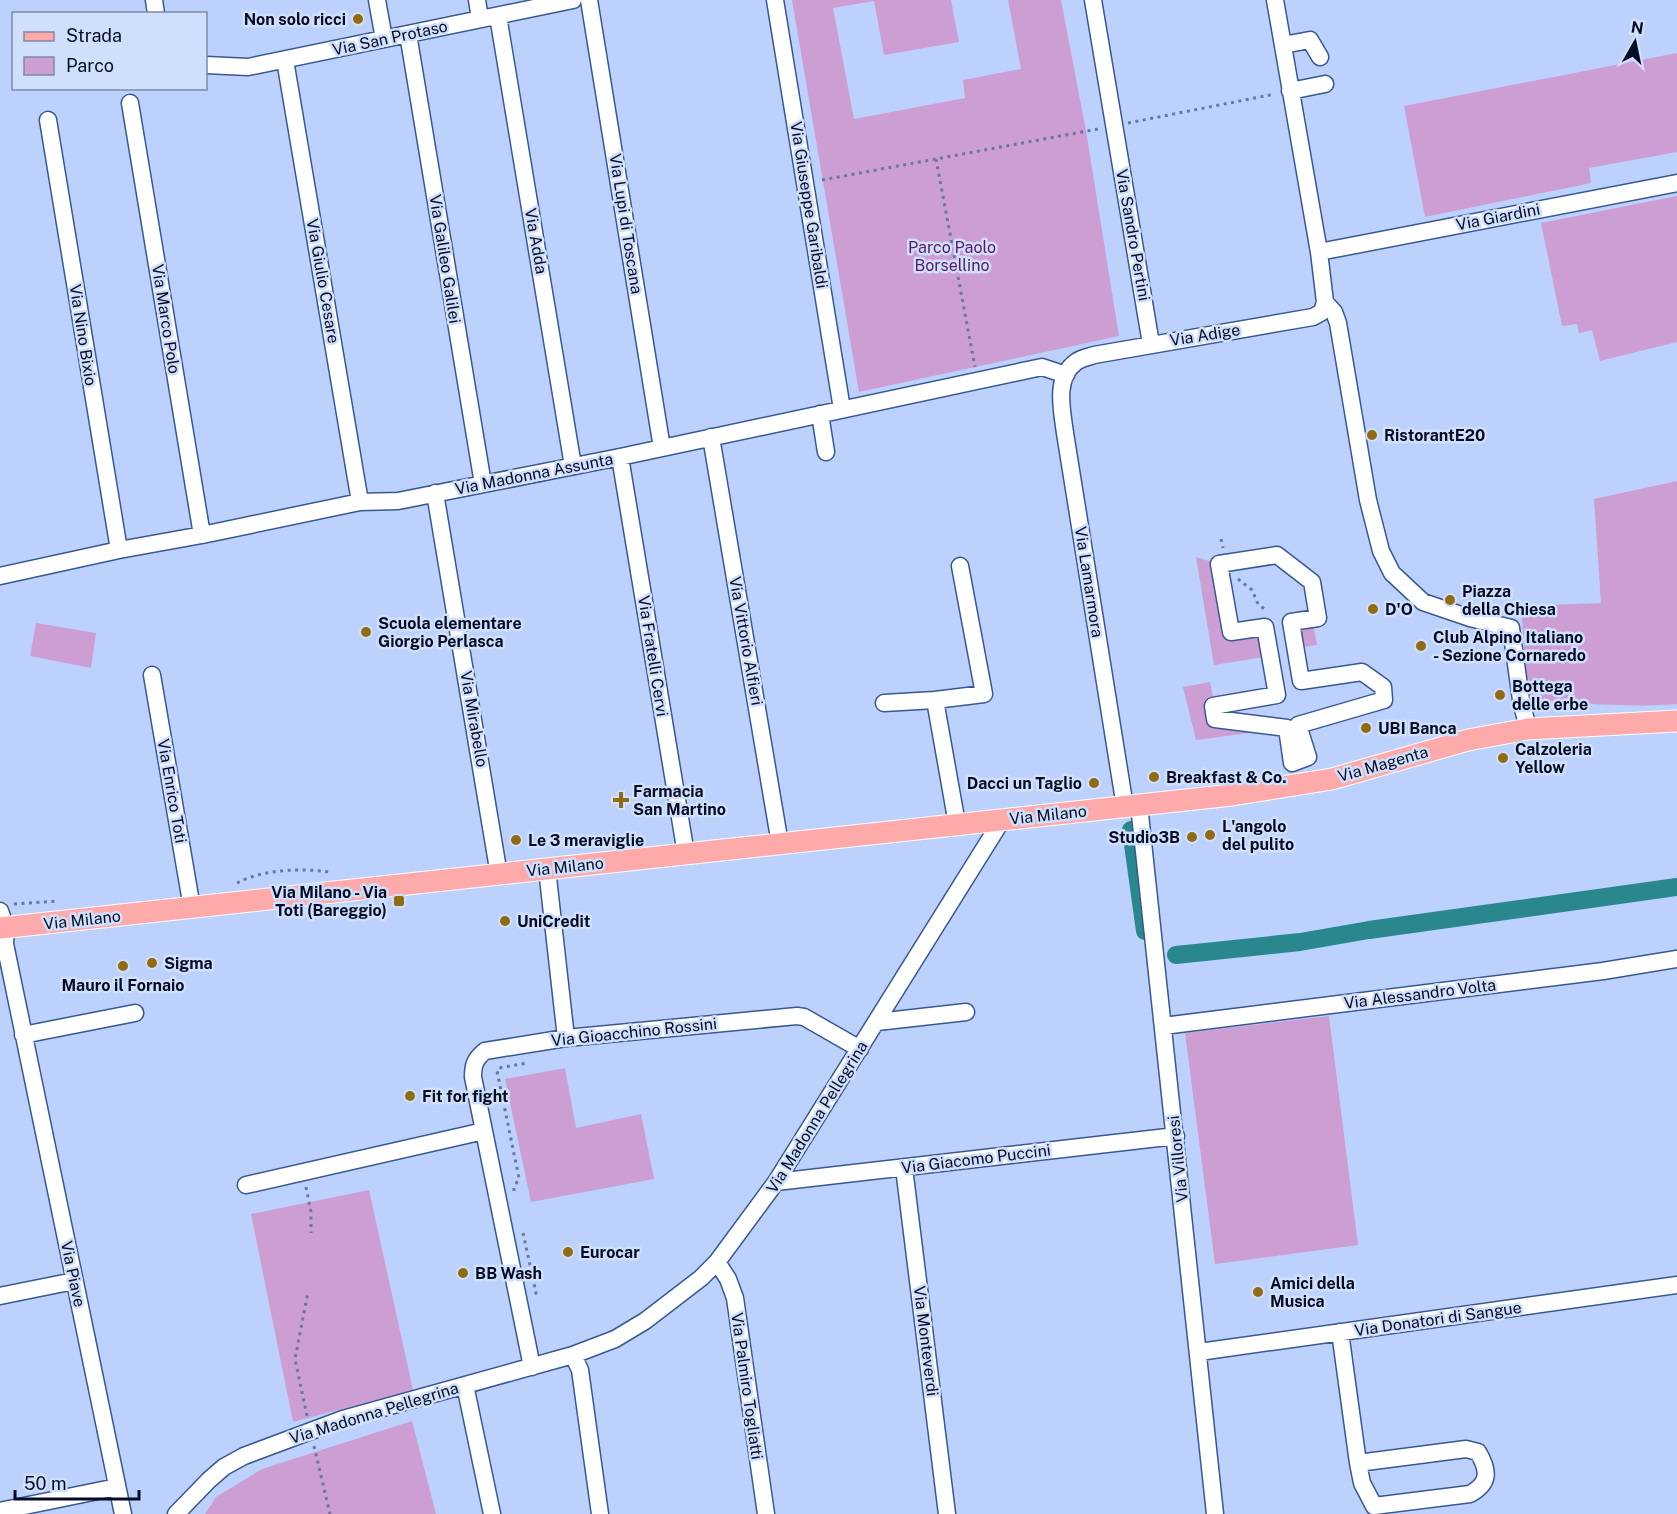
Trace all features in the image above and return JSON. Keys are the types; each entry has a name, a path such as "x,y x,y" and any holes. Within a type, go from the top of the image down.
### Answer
{"main road":[{"name":"Via Magenta","path":"1132,806 1315,783 1467,740 1528,729 1677,721"},
{"name":"Via Milano","path":"2,922 192,908 1132,806"}],"street":[{"path":"377,0 384,39"},
{"path":"477,0 480,19"},
{"name":"Via San Protaso","path":"207,65 248,68 498,16 527,5 573,0"},
{"name":"Via Lupi di Toscana","path":"589,0 662,448"},
{"name":"Via Giuseppe Garibaldi","path":"775,0 842,409"},
{"name":"Via Sandro Pertini","path":"1093,0 1152,344"},
{"path":"1275,0 1319,252 1325,302 1334,312 1338,323 1368,500 1381,551 1392,573 1423,602 1470,618 1511,628 1521,700 1528,729"},
{"name":"Via Adda","path":"498,16 573,466"},
{"name":"Via Galileo Galilei","path":"408,34 483,484"},
{"path":"1283,45 1310,40 1320,57"},
{"name":"Via Giulio Cesare","path":"285,60 360,502"},
{"path":"1290,91 1325,84"},
{"name":"Via Marco Polo","path":"130,103 202,535"},
{"name":"Via Nino Bixio","path":"48,120 119,550"},
{"name":"Via Giardini","path":"1319,252 1677,183"},
{"name":"Via Adige","path":"1077,361 1094,355 1152,344 1313,317 1322,312 1325,302"},
{"name":"Via Lamarmora","path":"1077,361 1062,384 1061,401 1132,806"},
{"name":"Via Madonna Assunta","path":"0,576 360,502 398,501 620,457 1042,367 1066,375"},
{"path":"820,414 826,452"},
{"name":"Via Vittorio Alfieri","path":"711,437 780,844"},
{"name":"Via Fratelli Cervi","path":"620,457 686,854"},
{"name":"Via Mirabello","path":"435,493 499,874"},
{"path":"1277,555 1312,582 1318,618 1291,622 1301,681 1362,672 1383,687 1384,700 1299,725 1308,757 1292,763 1287,728 1215,719 1213,706 1277,695 1265,627 1231,632 1219,564 1226,563 1277,555"},
{"path":"884,704 984,694 960,566"},
{"name":"Via Enrico Toti","path":"152,675 192,908"},
{"path":"934,700 957,824"},
{"name":"Via Villoresi","path":"1132,806 1176,1136 1215,1514"},
{"name":"Via Madonna Pellegrina","path":"176,1514 191,1506 224,1467 244,1456 343,1419 573,1355 615,1339 645,1322 684,1293 717,1262 776,1182 1002,820"},
{"path":"547,869 566,1038"},
{"name":"Via Piave","path":"2,922 23,1035 123,1514"},
{"name":"Via Alessandro Volta","path":"1163,1026 1603,971 1677,959"},
{"path":"877,1022 966,1012"},
{"path":"23,1035 135,1013"},
{"name":"Via Gioacchino Rossini","path":"531,1367 473,1077 475,1061 486,1051 566,1038 797,1016 804,1017 860,1049"},
{"path":"246,1185 366,1160 392,1151 484,1131"},
{"name":"Via Giacomo Puccini","path":"776,1182 1176,1136"},
{"name":"Via Monteverdi","path":"904,1168 947,1514"},
{"name":"Via Palmiro Togliatti","path":"717,1262 728,1279 735,1298 766,1514"},
{"path":"0,1296 74,1281"},
{"name":"Via Donatori di Sangue","path":"1199,1352 1677,1285"},
{"path":"1340,1332 1358,1463 1362,1483 1374,1506 1470,1494 1481,1488 1486,1476 1484,1462 1478,1452 1466,1449 1358,1463"},
{"path":"573,1355 580,1370 600,1514"},
{"name":"Via Madonna Pellegrina","path":"465,1385 492,1514"},
{"path":"0,1511 117,1487"}],"path":[{"path":"805,182 1114,126 1290,91"},
{"path":"936,159 977,380"},
{"path":"1221,539 1228,571 1252,590 1258,604 1272,614"},
{"path":"516,1200 514,1188 519,1178 497,1071 499,1068 535,1061"},
{"path":"302,1174 310,1202 311,1233"},
{"path":"516,1298 536,1293 521,1223"},
{"path":"308,1292 295,1359 330,1514"}],"green space":[{"name":"Parco Paolo Borsellino","path":"792,0 951,0 959,42 884,55 874,1 833,8 854,119 965,98 963,80 1021,69 1008,0 1061,0 1086,131 1119,336 859,392"},
{"path":"1677,53 1677,152 1589,168 1591,183 1425,217 1404,106"},
{"path":"1677,196 1677,342 1600,361 1592,330 1579,333 1577,324 1562,326 1541,223"},
{"path":"1677,481 1677,704 1621,705 1528,699 1521,606 1601,603 1594,499"},
{"path":"1196,557 1219,564 1231,632 1265,627 1270,656 1214,665"},
{"path":"1312,619 1317,645 1296,648 1291,623"},
{"path":"36,623 96,633 91,668 30,656"},
{"path":"1210,682 1213,696 1276,686 1213,706 1215,718 1287,728 1196,740 1183,687"},
{"path":"1329,1016 1358,1245 1215,1264 1185,1033"},
{"path":"565,1068 576,1128 641,1114 654,1179 531,1202 505,1079"},
{"path":"369,1190 413,1390 293,1422 251,1214"},
{"path":"412,1421 436,1514 205,1514 216,1497 262,1469"}],"waterway":[{"path":"1131,830 1145,931"},
{"path":"1176,955 1300,942 1369,930 1677,887"}],"place":[{"name":"Non solo ricci","path":"358,19"},
{"name":"RistorantE20","path":"1372,435"},
{"name":"Piazza della Chiesa","path":"1450,600"},
{"name":"D'O","path":"1373,609"},
{"name":"Scuola elementare Giorgio Perlasca","path":"366,632"},
{"name":"Club Alpino Italiano - Sezione Cornaredo","path":"1421,646"},
{"name":"Bottega delle erbe","path":"1500,695"},
{"name":"UBI Banca","path":"1366,728"},
{"name":"Calzoleria Yellow","path":"1503,758"},
{"name":"Breakfast & Co.","path":"1154,777"},
{"name":"Dacci un Taglio","path":"1094,783"},
{"name":"Farmacia San Martino","path":"621,800"},
{"name":"L'angolo del pulito","path":"1210,835"},
{"name":"Studio3B","path":"1192,837"},
{"name":"Le 3 meraviglie","path":"516,840"},
{"name":"Via Milano - Via Toti (Bareggio)","path":"399,901"},
{"name":"UniCredit","path":"505,921"},
{"name":"Sigma","path":"152,963"},
{"name":"Mauro il Fornaio","path":"123,966"},
{"name":"Fit for fight","path":"410,1096"},
{"name":"Eurocar","path":"568,1252"},
{"name":"BB Wash","path":"463,1273"},
{"name":"Amici della Musica","path":"1258,1292"}]}
